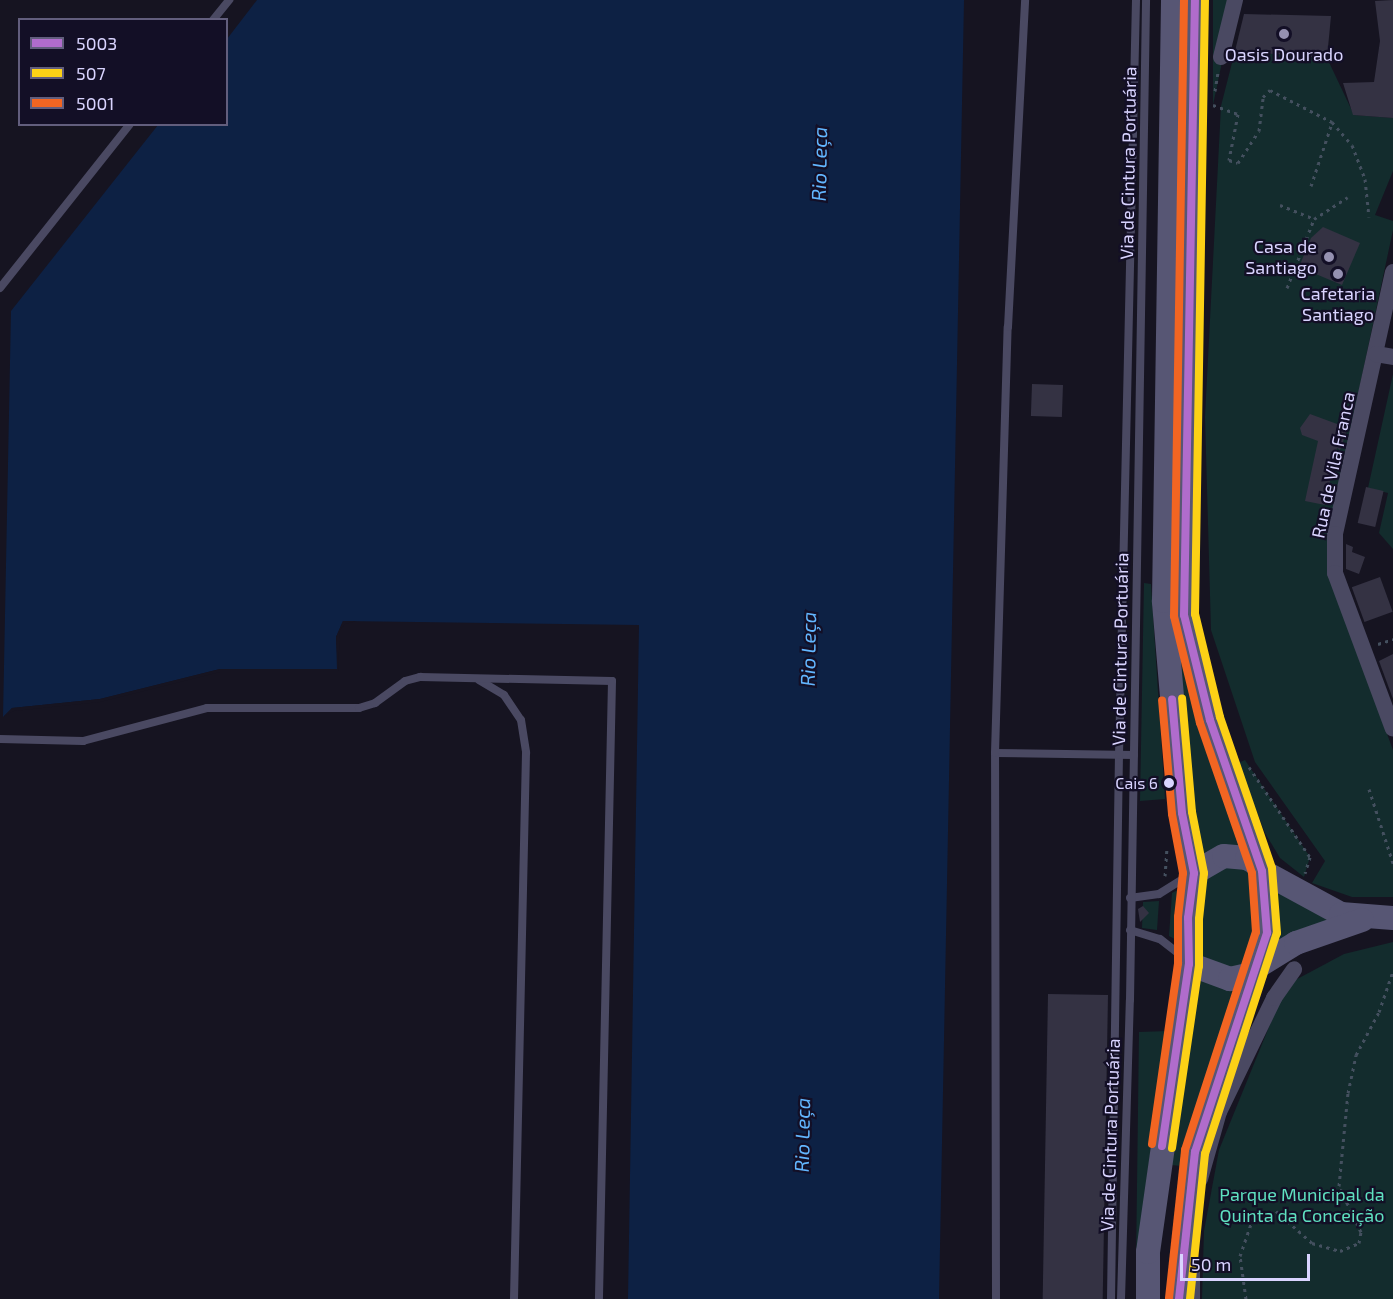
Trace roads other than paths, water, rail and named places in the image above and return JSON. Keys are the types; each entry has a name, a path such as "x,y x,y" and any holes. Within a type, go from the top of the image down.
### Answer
{"main road":[{"path":"1148,1299 1148,1252 1189,964 1188,918 1194,873 1182,813 1164,601 1173,0"},
{"path":"1179,1299 1195,1152 1268,933 1260,868 1210,720 1184,615 1195,0"},
{"path":"1194,873 1224,856 1247,858 1298,894 1341,914 1383,918"},
{"path":"1189,964 1230,979 1257,969 1296,943 1337,925 1383,918"}],"street":[{"path":"1221,57 1234,0"},
{"name":"Rua de Vila Franca","path":"1393,272 1385,355 1335,534 1335,573 1393,729"},
{"path":"1192,1299 1191,1253 1200,1182 1219,1112 1274,998 1294,969"}],"lane":[{"path":"215,18 229,0"},
{"path":"996,1299 995,753 1008,327 1025,0"},
{"name":"Via de Cintura Portuária","path":"1112,1299 1119,755 1136,0"},
{"name":"Via de Cintura Portuária","path":"1121,1299 1134,755 1146,0"},
{"path":"0,288 128,126"},
{"path":"477,678 504,695 521,720 526,753 514,1299"},
{"path":"0,739 83,741 207,708 359,708 375,704 405,681 477,678 612,681 599,1299"},
{"path":"995,753 1134,755"},
{"path":"1130,898 1160,894 1194,873"},
{"path":"1130,930 1160,939 1179,951 1189,964"}],"water":[{"name":"Rio Leça","path":"257,0 964,0 939,1299 628,1299 639,625 343,621 336,637 338,669 220,669 100,699 12,708 3,717 11,311 157,126 228,126 228,38"}],"place":[{"name":"Oasis Dourado","path":"1284,34"},
{"name":"Casa de Santiago","path":"1329,257"},
{"name":"Cafetaria Santiago","path":"1338,274"},
{"name":"Cais 6","path":"1169,783"}],"park label":[{"name":"Parque Municipal da Quinta da Conceição","path":"1302,1205"}]}
